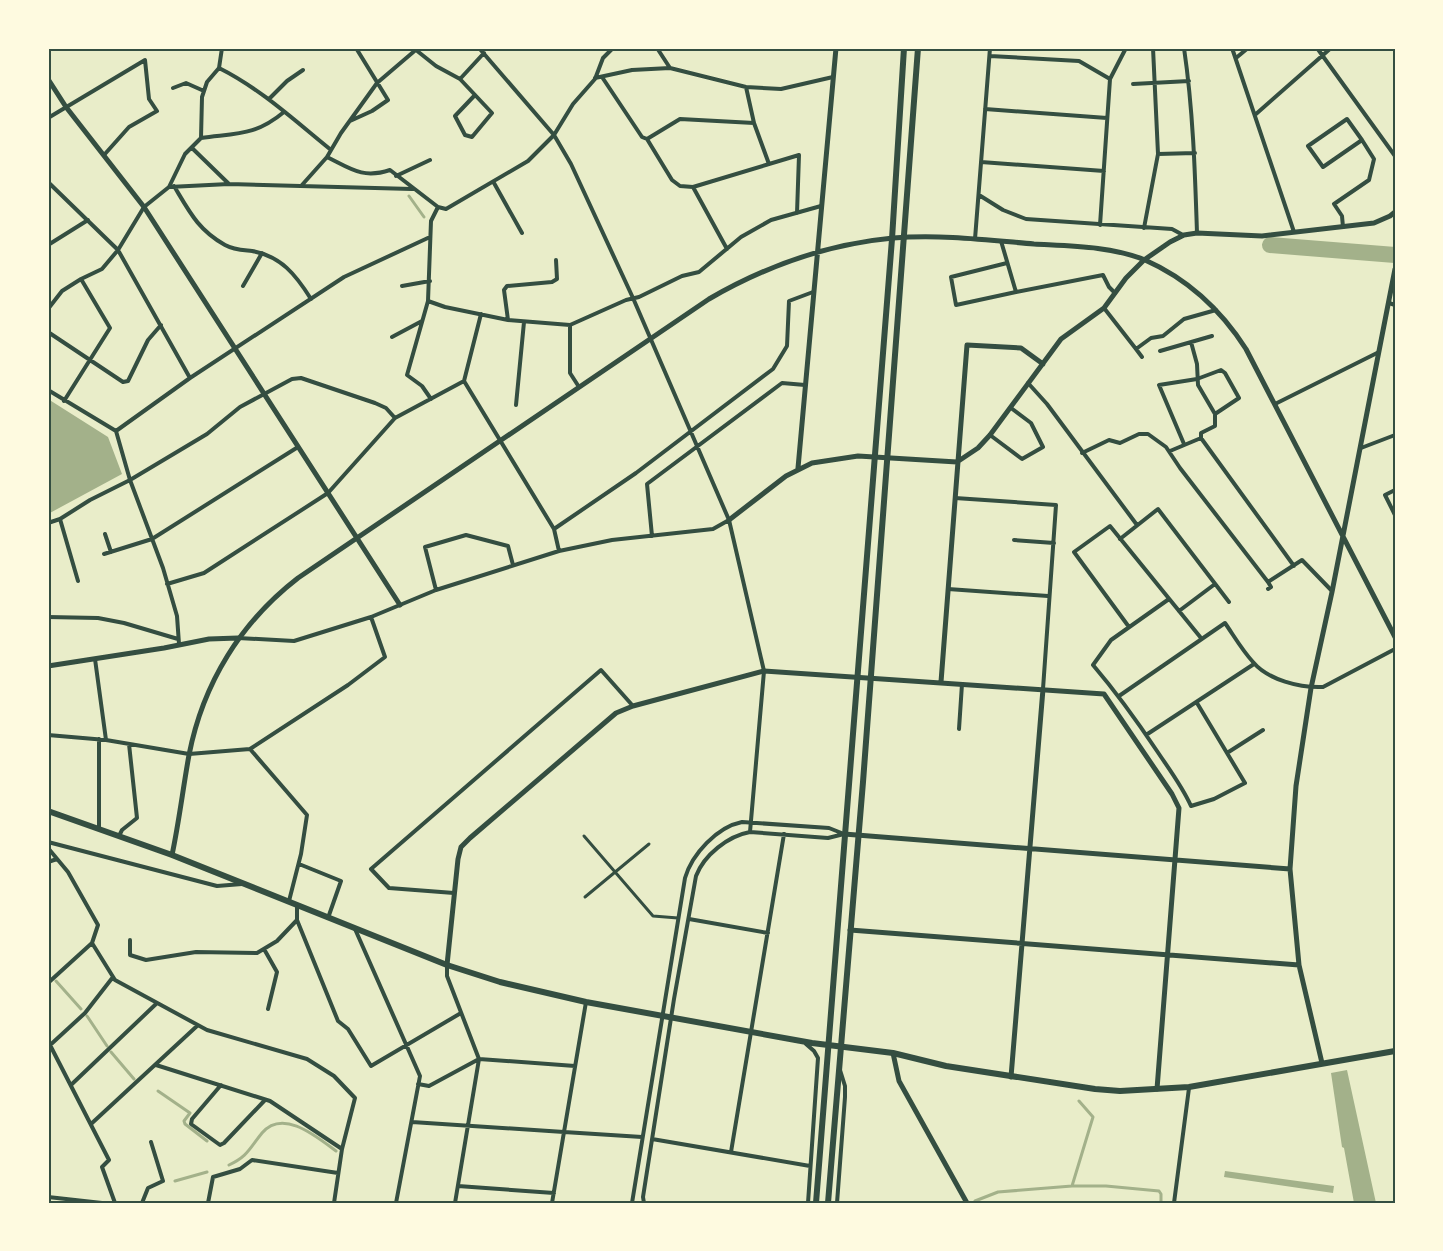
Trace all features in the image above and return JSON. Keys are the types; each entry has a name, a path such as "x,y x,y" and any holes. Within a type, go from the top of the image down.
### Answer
{"main road":[{"path":"816,1203 892,238 904,48"},
{"path":"828,1203 871,677 918,48"},
{"path":"48,811 172,855 297,907 447,965 500,982 586,1002 751,1032 893,1053 946,1066 1095,1089 1189,1087 1395,1051"}],"street":[{"path":"48,309 62,291 102,269 118,250 144,207 171,187 185,154 201,138 202,97 207,82 219,68 222,48"},
{"path":"348,122 372,111 388,100 356,48"},
{"path":"479,48 554,135 571,164 633,298 729,520 764,671 750,832"},
{"path":"327,157 358,172 375,175 390,170 438,207 447,209 528,161 554,135 573,105 595,79 603,58 613,48"},
{"path":"657,48 670,69"},
{"path":"798,468 836,48"},
{"path":"975,239 990,48"},
{"path":"1100,225 1110,79 1126,48"},
{"path":"1144,228 1158,154 1153,48"},
{"path":"1184,48 1195,153 1197,233"},
{"path":"1232,48 1294,233"},
{"path":"1236,58 1248,48"},
{"path":"1317,48 1395,156"},
{"path":"1256,114 1330,48"},
{"path":"302,186 327,157 348,122 377,83 417,49 436,66 460,79 492,113 472,137 465,135 454,116 475,95"},
{"path":"460,79 484,53"},
{"path":"989,56 1079,61 1110,79"},
{"path":"48,118 145,60 149,99 157,111 129,128 104,155"},
{"path":"219,68 243,80 269,99 331,150"},
{"path":"595,79 632,70 670,69 746,87 781,89 833,77"},
{"path":"269,99 287,81 303,70"},
{"path":"602,77 642,137 647,139 672,180 680,186 693,187 799,155 796,213"},
{"path":"48,79 66,107 144,207 400,604"},
{"path":"1133,84 1189,81"},
{"path":"173,88 186,83 204,91"},
{"path":"746,87 754,123 769,164"},
{"path":"985,109 1108,118"},
{"path":"201,138 244,134 261,128 284,111"},
{"path":"647,139 680,119 754,123"},
{"path":"1343,227 1342,216 1334,204 1369,180 1374,159 1362,140 1347,119 1308,146 1323,167 1362,140"},
{"path":"192,148 229,184"},
{"path":"1158,154 1195,153"},
{"path":"396,176 430,160"},
{"path":"981,162 1104,171"},
{"path":"48,182 118,250 190,378"},
{"path":"494,183 522,233"},
{"path":"171,187 229,184 412,189"},
{"path":"171,187 205,231 226,246 262,253 282,262 295,275 311,299"},
{"path":"693,187 727,249"},
{"path":"978,195 1003,210 1026,219 1172,229 1184,236"},
{"path":"428,301 445,307 508,320 570,325 682,276 699,272 754,229 771,220 821,206"},
{"path":"431,399 422,386 407,375 428,301 431,220 438,207"},
{"path":"48,666 164,648 178,642 237,638 294,641 372,617 436,590 559,551 612,540 713,529 729,520 798,468 828,459 858,456 957,462 978,448 990,435 1061,339 1104,308 1126,278 1144,260 1170,242 1197,233 1262,236 1374,223 1395,212"},
{"path":"48,245 88,220"},
{"path":"116,431 190,378 344,277 430,237"},
{"path":"172,855 189,754 201,711 214,679 237,638 267,604 286,587 709,299 778,265 818,252 892,238 975,239 1104,249 1144,260 1193,289 1231,326 1246,349 1395,637"},
{"path":"1001,241 1016,292"},
{"path":"243,286 262,253"},
{"path":"508,320 504,290 507,286 552,282 557,279 556,261"},
{"path":"1007,263 951,277 956,305 1103,275 1109,287 1115,292"},
{"path":"1322,1063 1299,965 1290,869 1296,786 1311,688 1379,352 1392,304 1395,269"},
{"path":"64,401 110,328 81,279"},
{"path":"402,286 430,281"},
{"path":"554,529 636,473 773,369 787,346 789,301 813,292"},
{"path":"1104,308 1142,357"},
{"path":"1136,349 1151,338 1163,336 1184,319 1216,310"},
{"path":"481,314 464,381 554,529 559,551"},
{"path":"392,337 423,320"},
{"path":"516,405 524,322"},
{"path":"48,332 123,382 128,381 148,340 160,325"},
{"path":"570,325 570,374 579,387"},
{"path":"1160,351 1212,336"},
{"path":"1191,342 1197,364 1198,385 1215,414 1215,426 1201,433 1201,438 1294,566"},
{"path":"940,682 968,345 1021,348 1043,364"},
{"path":"1275,404 1379,352"},
{"path":"1184,445 1159,385 1197,379 1221,370 1239,398 1215,414"},
{"path":"48,523 60,519 90,500 130,480 207,434 240,407 292,379 301,378 375,403 386,408 395,418"},
{"path":"167,584 204,573 328,493 395,418 464,381"},
{"path":"652,536 647,484 782,383 805,385"},
{"path":"1028,383 1047,404 1137,525"},
{"path":"48,390 116,431 130,480 177,616 178,642"},
{"path":"990,435 1022,459 1043,447 1031,423 1011,408"},
{"path":"1082,453 1108,440 1120,443 1139,434 1148,434 1170,451 1180,468 1268,582 1271,587 1268,589"},
{"path":"1360,449 1395,435"},
{"path":"1170,451 1201,438"},
{"path":"104,554 152,539 299,446"},
{"path":"1395,490 1385,495 1395,515"},
{"path":"955,498 1056,505 1011,1077"},
{"path":"1120,539 1158,509 1229,602"},
{"path":"60,519 78,581"},
{"path":"1129,627 1074,552 1110,526 1201,638"},
{"path":"105,534 111,552"},
{"path":"436,590 424,547 466,535 508,546 513,565"},
{"path":"1014,540 1054,543"},
{"path":"1268,582 1302,561 1332,592"},
{"path":"1179,611 1215,584"},
{"path":"947,589 1048,596"},
{"path":"1169,599 1111,640 1093,665 1119,696 1146,735 1183,790 1191,807 1214,799 1245,783 1197,702"},
{"path":"48,617 98,618 124,622 178,642"},
{"path":"48,735 99,739 189,754 250,748 348,686 385,657 372,617"},
{"path":"1119,696 1225,623 1254,664 1275,678 1311,688 1323,687 1395,649"},
{"path":"95,658 106,740"},
{"path":"1146,735 1254,664"},
{"path":"454,893 389,888 371,869 601,670 633,706"},
{"path":"455,1203 479,1059 447,976 454,893 461,847 616,713 633,706 764,671 1104,694 1172,794 1179,808 1157,1089"},
{"path":"959,729 962,684"},
{"path":"1227,753 1263,730"},
{"path":"99,739 99,829"},
{"path":"119,836 122,830 136,818 129,744"},
{"path":"250,748 307,815 299,864 289,903"},
{"path":"632,1203 685,878 692,858 698,851 730,826 751,822 829,828 858,836 1290,869"},
{"path":"644,1203 643,1197 688,919 700,866 734,836 750,832 828,838 844,834"},
{"path":"731,1152 783,834"},
{"path":"584,836 653,916 678,918"},
{"path":"48,842 217,886 243,884"},
{"path":"585,897 649,844"},
{"path":"48,848 68,872 98,925 92,943 48,983"},
{"path":"48,862 57,859"},
{"path":"299,864 341,881 328,918"},
{"path":"297,907 297,920 338,1021 348,1029 371,1066 460,1013"},
{"path":"688,919 768,933"},
{"path":"130,940 130,955 146,960 196,952 257,953 277,941 297,920"},
{"path":"355,929 420,1076 396,1203"},
{"path":"850,930 1299,965"},
{"path":"92,943 115,980 197,1026 307,1059 334,1076 355,1098 342,1149 334,1203"},
{"path":"264,949 277,972 268,1010"},
{"path":"113,977 85,1013 49,1046 72,1084 109,1160 102,1167 115,1203"},
{"path":"552,1203 586,1002"},
{"path":"72,1084 156,1004"},
{"path":"91,1124 197,1026"},
{"path":"803,1041 818,1058 808,1203"},
{"path":"893,1053 899,1081 967,1203"},
{"path":"418,1084 429,1086 479,1059 575,1066"},
{"path":"156,1065 265,1100 342,1149"},
{"path":"837,1203 846,1097 840,1069"},
{"path":"221,1085 192,1119 191,1124 220,1145 265,1100"},
{"path":"1174,1203 1189,1087"},
{"path":"412,1122 642,1137"},
{"path":"652,1139 810,1167"},
{"path":"142,1203 148,1188 163,1181 151,1142"},
{"path":"208,1203 213,1177 240,1169 252,1160 338,1173"},
{"path":"458,1186 554,1193"},
{"path":"48,1197 102,1203"}],"shaded area":[{"path":"48,399 108,437 122,474 48,514"},
{"path":"1347,1070 1376,1203 1354,1203 1342,1147 1331,1073"},
{"path":"1225,1171 1334,1186 1333,1193 1224,1177"}],"waterway":[{"path":"409,196 424,217"},
{"path":"1270,245 1395,255"},
{"path":"56,981 81,1009"},
{"path":"87,1016 107,1046"},
{"path":"111,1052 134,1079"},
{"path":"158,1091 190,1113 184,1121 185,1124 207,1141"},
{"path":"1079,1101 1093,1117 1072,1186 1106,1186 1159,1191 1161,1203"},
{"path":"229,1165 244,1155 270,1126 280,1123 300,1127 336,1151"},
{"path":"175,1181 207,1172"},
{"path":"975,1201 998,1192 1072,1186"}]}
